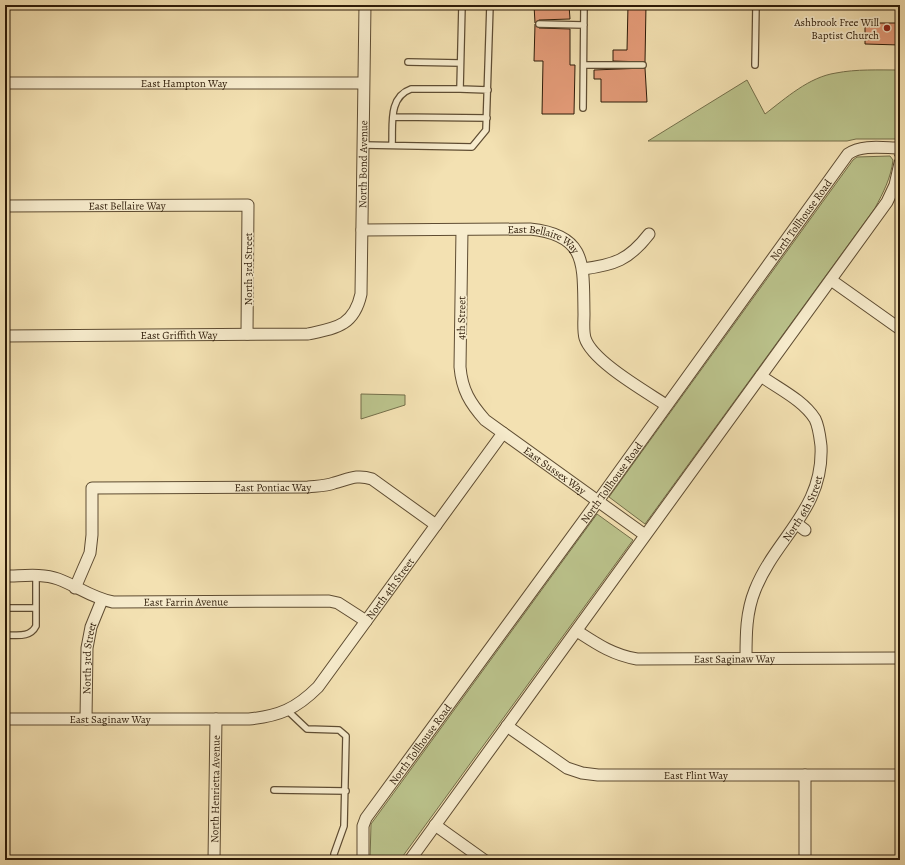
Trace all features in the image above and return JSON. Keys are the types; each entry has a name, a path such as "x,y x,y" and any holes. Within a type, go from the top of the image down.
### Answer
{"street":[{"name":"North Bond Avenue","path":"350,320 358,307 361,294 365,5"},
{"name":"East Hampton Way","path":"5,83 363,83"},
{"name":"North Tollhouse Road","path":"363,860 363,826 366,818 598,501 848,154 854,150 862,148 900,148 900,153"},
{"path":"410,860 887,202 895,185 900,163"},
{"name":"East Bellaire Way","path":"5,206 248,205"},
{"name":"North 3rd Street","path":"247,334 248,205"},
{"name":"East Bellaire Way","path":"362,230 530,229 547,231 564,237 576,249 583,270 585,338 600,360 666,405"},
{"name":"4th Street","path":"462,230 460,367 462,381 472,405 485,420 503,433"},
{"path":"583,270 616,263 629,256 649,234"},
{"path":"831,280 900,329"},
{"name":"East Griffith Way","path":"5,336 308,334 332,329 350,320"},
{"name":"North 6th Street","path":"746,658 746,626 755,590 765,570 801,527 816,486 820,460 820,437 816,420 804,406 761,376"},
{"name":"East Sussex Way","path":"503,433 645,535"},
{"name":"North 4th Street","path":"216,719 249,719 269,717 288,711 305,700 318,687 503,433"},
{"name":"East Pontiac Way","path":"75,588 90,553 92,535 92,488 308,487 334,484 354,476 363,476 372,479 436,525"},
{"name":"East Farrin Avenue","path":"5,576 36,576 59,579 102,600 113,602 328,601 338,603 366,621"},
{"name":"North 3rd Street","path":"86,719 87,648 91,627 102,600"},
{"name":"East Saginaw Way","path":"577,631 609,652 629,658 900,658"},
{"name":"East Saginaw Way","path":"5,719 216,719"},
{"name":"North Henrietta Avenue","path":"214,860 216,719"},
{"name":"East Flint Way","path":"507,726 567,768 582,773 598,775 900,775"},
{"path":"805,775 805,860"},
{"path":"435,825 484,860"}],"lane":[{"path":"460,90 462,5"},
{"path":"362,145 472,147 486,130 490,5"},
{"path":"583,108 584,5"},
{"path":"755,65 756,5"},
{"path":"816,5 866,5"},
{"path":"540,24 584,25"},
{"path":"408,62 460,63"},
{"path":"584,65 643,65"},
{"path":"392,145 394,104 397,98 405,92 412,90 488,90"},
{"path":"394,117 487,118"},
{"path":"5,635 27,635 33,632 36,626 36,576"},
{"path":"5,608 36,608"},
{"path":"288,711 307,729 339,730 346,736 346,791 344,826 334,854 334,860"},
{"path":"274,790 346,791"}],"green space":[{"path":"900,70 900,139 856,139 847,141 648,141 747,80 765,114 798,89 826,75 851,71"},
{"path":"890,156 893,160 889,179 875,208 645,524 609,497 853,160 857,157"},
{"path":"361,394 405,395 405,405 361,419"},
{"path":"597,514 633,540 400,860 370,860 371,824"}],"building":[{"path":"534,5 569,5 570,19 539,20 535,23"},
{"path":"628,5 646,5 645,62 613,61 613,50 627,50"},
{"path":"865,23 900,23 900,45 865,44"},
{"path":"535,24 539,28 570,29 570,65 575,65 574,114 542,114 543,61 534,61"},
{"path":"645,68 647,102 601,102 601,79 594,79 594,70"}],"place":[{"name":"Ashbrook Free Will Baptist Church","path":"887,28"}]}
